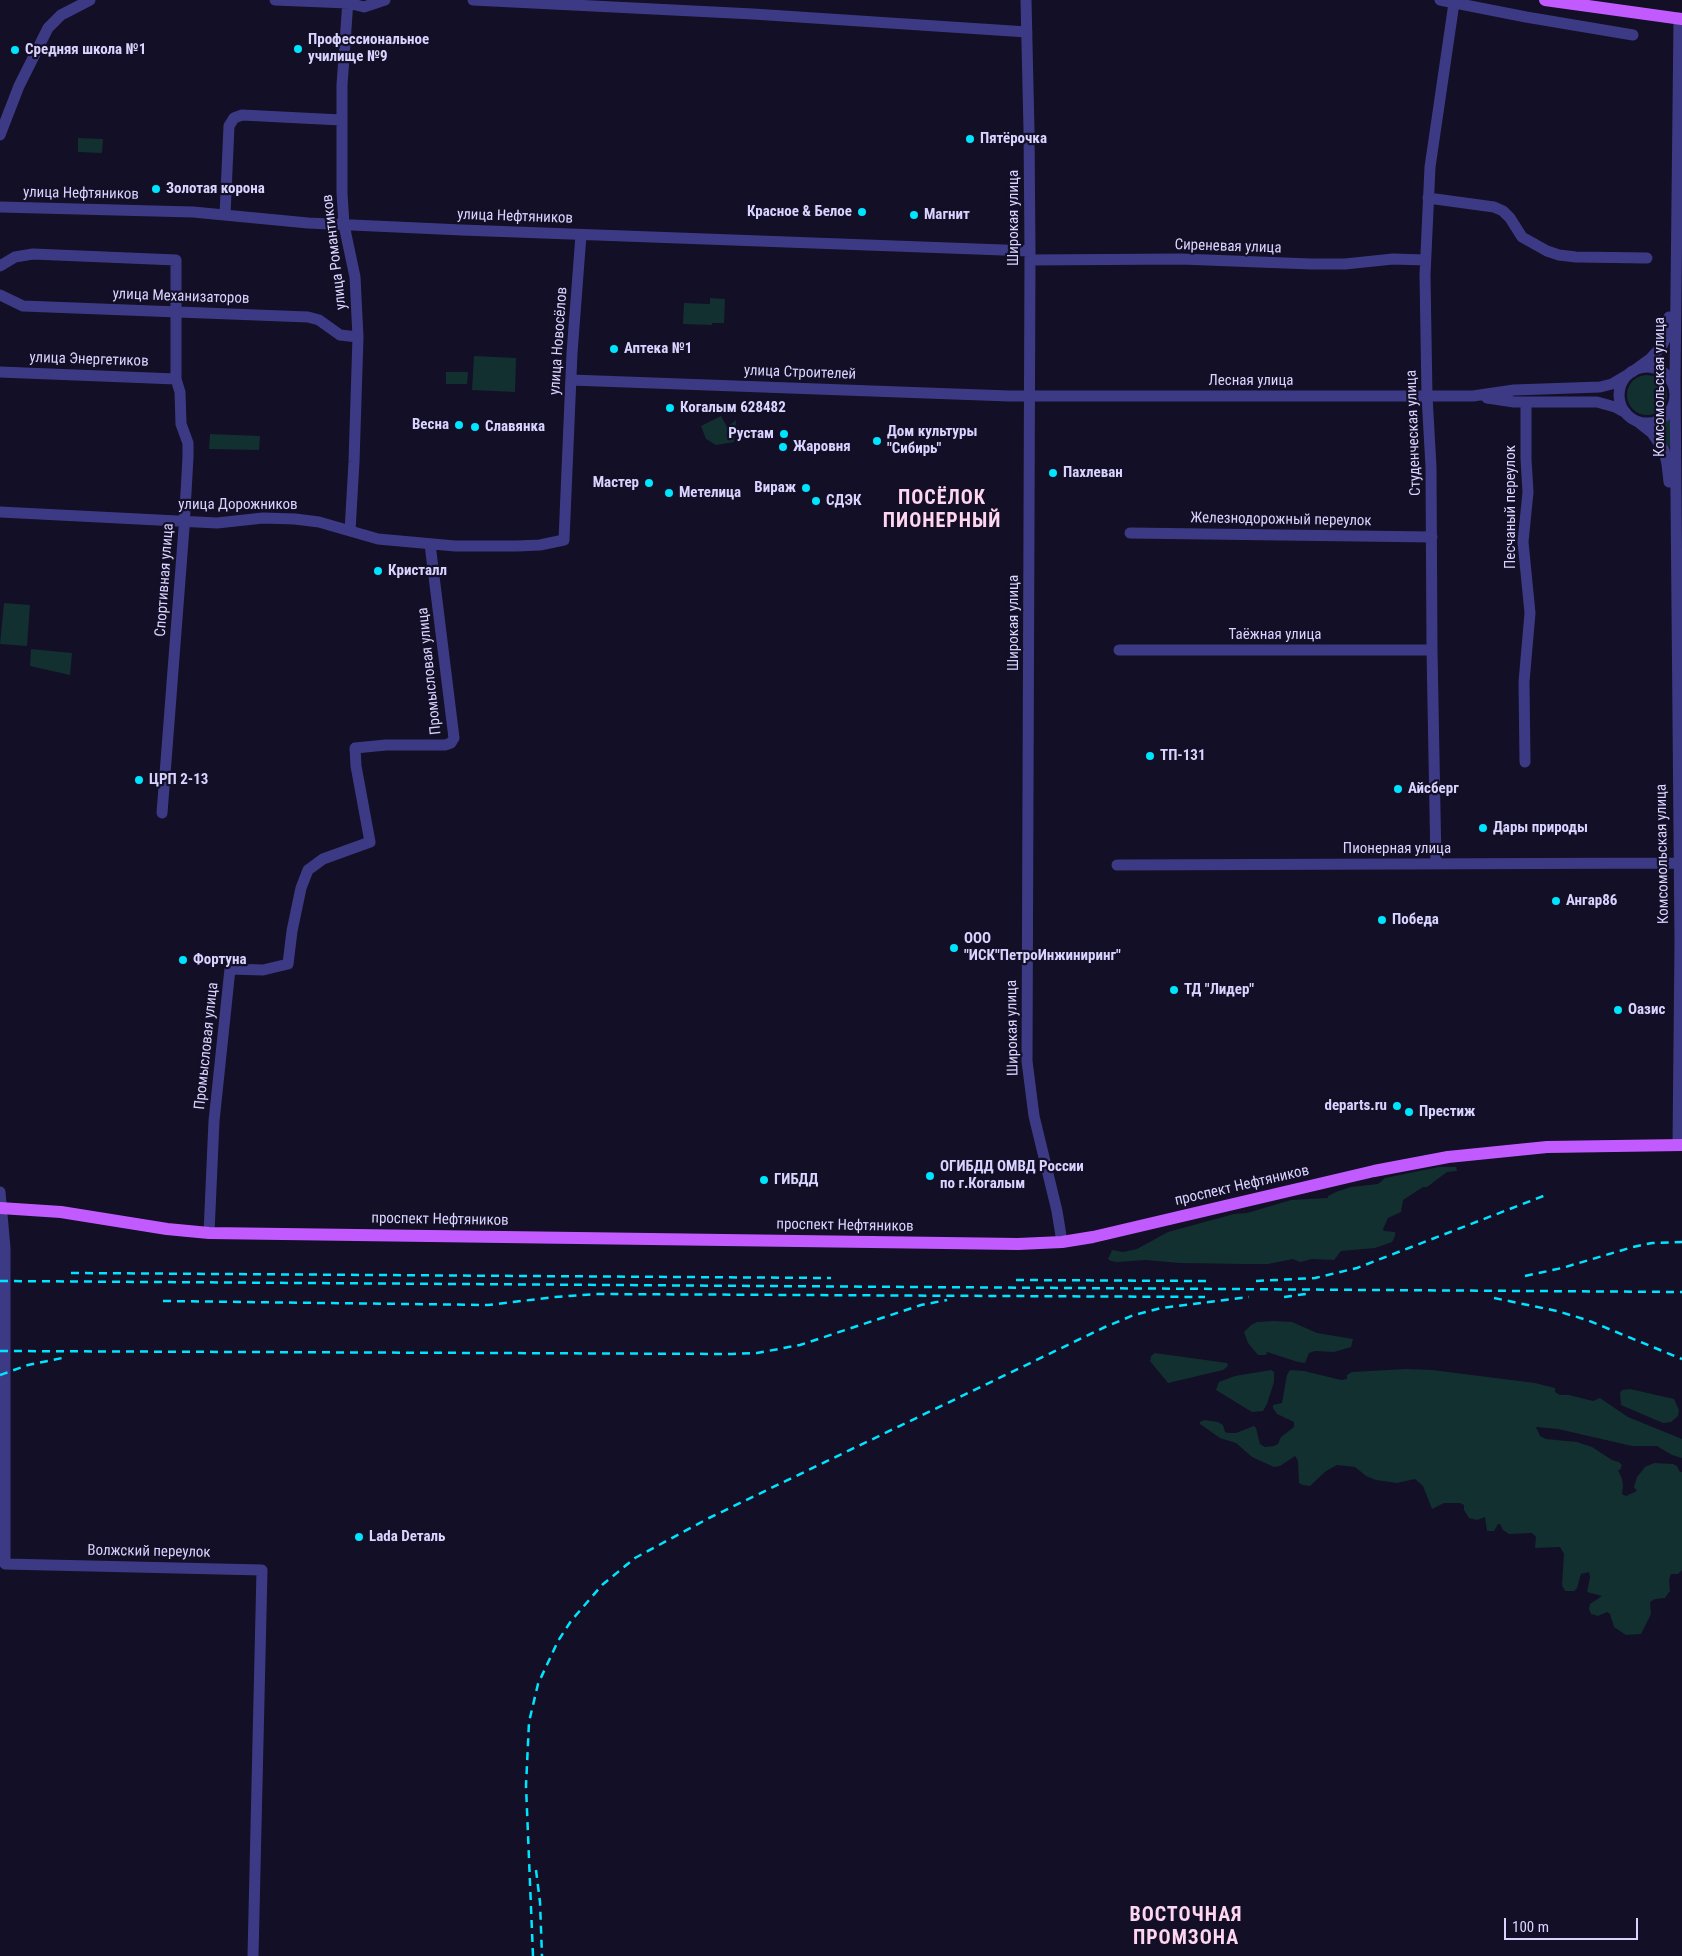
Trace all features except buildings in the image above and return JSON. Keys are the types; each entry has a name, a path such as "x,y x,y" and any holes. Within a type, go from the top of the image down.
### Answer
{"main road":[{"path":"1545,0 1681,14"},
{"path":"1602,0 1681,14"},
{"name":"проспект Нефтяников","path":"1,1208 82,1214 167,1230 209,1233 971,1244 1062,1242 1110,1233 1374,1171 1448,1157 1547,1147 1680,1145"}],"street":[{"path":"0,135 19,86 48,28 61,15 90,0"},
{"path":"275,0 348,2 364,7 385,0"},
{"path":"474,0 753,14 1027,32"},
{"name":"Широкая улица","path":"1026,0 1030,255 1028,1061 1034,1116 1057,1211 1062,1242"},
{"path":"1440,0 1633,35"},
{"name":"улица Романтиков","path":"348,2 341,120 344,225 355,277 358,337 350,531"},
{"name":"Студенческая улица","path":"1436,864 1431,467 1427,396 1425,260 1428,198 1437,113 1454,3"},
{"name":"Комсомольская улица","path":"1680,1145 1675,394 1676,211 1681,14"},
{"path":"225,215 229,126 234,118 242,115 341,120"},
{"path":"1428,198 1494,208 1510,218 1522,237 1559,255 1647,258"},
{"name":"улица Нефтяников","path":"0,207 167,211 344,225 1030,255"},
{"name":"Комсомольская улица","path":"1631,373 1654,355 1662,346 1667,335 1670,260 1676,211"},
{"name":"улица Новосёлов","path":"564,540 571,380 581,235"},
{"name":"Спортивная улица","path":"0,266 15,257 33,254 176,260 176,379 180,392 181,424 188,443 184,522 162,814"},
{"name":"Сиреневая улица","path":"1030,255 1311,264 1345,264 1393,259 1425,260"},
{"name":"улица Механизаторов","path":"0,295 23,306 308,317 319,320 340,334 358,337"},
{"path":"1646,367 1660,370 1670,379 1675,394 1670,410 1661,419 1648,422 1632,418 1623,407 1620,397 1622,384 1631,373 1646,367"},
{"name":"улица Энергетиков","path":"0,372 176,379"},
{"name":"Лесная улица","path":"1473,396 1514,390 1600,387 1612,384 1631,373"},
{"name":"улица Строителей","path":"571,380 1029,396"},
{"name":"Лесная улица","path":"1029,396 1473,396 1526,402 1602,403 1615,407 1632,418"},
{"name":"Песчаный переулок","path":"1525,762 1524,682 1530,613 1523,542 1528,492 1526,402"},
{"name":"Комсомольская улица","path":"1632,418 1652,433 1666,456 1669,478 1670,526 1676,564"},
{"name":"улица Дорожников","path":"0,512 217,523 263,518 295,519 319,522 378,539 430,544 517,546 540,545 564,540"},
{"name":"Железнодорожный переулок","path":"1130,534 1432,537"},
{"name":"Промысловая улица","path":"209,1233 213,1130 230,969 263,970 288,964 292,931 301,888 308,870 323,859 370,842 356,766 355,748 386,745 446,745 451,743 454,738 430,544"},
{"name":"Таёжная улица","path":"1119,650 1432,650"},
{"name":"Пионерная улица","path":"1117,865 1678,864"},
{"path":"0,1192 1,1208"},
{"name":"Волжский переулок","path":"1,1208 5,1248 5,1564 262,1570 253,1956"}],"green space":[{"path":"78,138 103,139 102,153 78,152"},
{"path":"710,298 725,299 724,323 712,323 712,325 683,324 684,303 710,304"},
{"path":"474,356 516,358 515,392 472,390"},
{"path":"446,372 468,372 467,384 446,384"},
{"path":"1647,375 1658,378 1664,384 1667,395 1664,406 1658,412 1647,415 1636,412 1630,406 1627,395 1630,384 1636,378"},
{"path":"721,416 727,427 736,420 734,442 716,445 706,439 701,426"},
{"path":"1670,420 1670,448 1656,429"},
{"path":"210,434 260,436 259,450 209,449"},
{"path":"4,603 30,605 27,646 0,644"},
{"path":"31,649 72,653 70,675 30,666"},
{"path":"1439,1167 1456,1167 1457,1171 1447,1172 1427,1187 1423,1187 1403,1200 1401,1212 1388,1218 1383,1229 1384,1231 1395,1232 1392,1242 1375,1248 1341,1251 1334,1260 1312,1259 1300,1262 1293,1259 1268,1264 1245,1264 1180,1263 1145,1260 1117,1262 1108,1259 1112,1250 1123,1252 1137,1249 1168,1232 1234,1214 1247,1213 1291,1200 1328,1198 1328,1196 1336,1192 1351,1187 1378,1184 1385,1178"},
{"path":"1257,1322 1292,1322 1317,1333 1353,1339 1351,1347 1334,1352 1315,1351 1309,1353 1305,1363 1267,1352 1266,1355 1258,1355 1248,1343 1244,1332"},
{"path":"1155,1353 1227,1363 1228,1366 1223,1370 1168,1383 1150,1361 1151,1356"},
{"path":"1406,1369 1432,1370 1535,1383 1555,1388 1555,1392 1560,1395 1569,1395 1593,1401 1600,1398 1628,1417 1682,1439 1682,1458 1672,1455 1657,1446 1632,1446 1558,1429 1536,1427 1540,1436 1546,1439 1577,1442 1592,1447 1612,1460 1619,1462 1622,1465 1620,1470 1618,1470 1622,1479 1622,1494 1626,1496 1637,1491 1634,1487 1637,1477 1645,1467 1654,1463 1673,1464 1682,1472 1682,1570 1678,1574 1671,1574 1669,1580 1670,1591 1665,1598 1655,1599 1650,1602 1651,1614 1641,1634 1626,1635 1614,1627 1610,1614 1607,1612 1598,1616 1591,1614 1590,1604 1602,1596 1587,1592 1589,1572 1581,1574 1577,1588 1574,1591 1565,1591 1562,1585 1564,1554 1560,1547 1535,1548 1536,1537 1532,1533 1509,1534 1503,1530 1500,1524 1498,1524 1494,1531 1487,1531 1485,1517 1477,1520 1469,1518 1464,1510 1464,1505 1460,1503 1444,1503 1432,1509 1423,1486 1415,1479 1397,1483 1376,1480 1366,1476 1355,1467 1337,1465 1326,1471 1310,1486 1303,1485 1299,1483 1298,1461 1295,1456 1280,1466 1274,1467 1252,1457 1236,1443 1220,1438 1200,1424 1204,1420 1218,1422 1223,1425 1225,1432 1228,1433 1236,1433 1254,1426 1260,1444 1265,1447 1274,1446 1278,1444 1281,1437 1294,1427 1294,1422 1277,1414 1273,1408 1273,1405 1282,1403 1287,1375 1290,1370 1304,1371 1341,1380 1347,1379 1347,1375 1352,1372"},
{"path":"1271,1370 1274,1372 1274,1382 1263,1411 1252,1412 1216,1390 1219,1382 1235,1376"},
{"path":"1630,1389 1674,1399 1679,1410 1678,1416 1671,1422 1663,1423 1621,1405 1620,1393 1622,1390"}],"railway":[{"path":"1256,1281 1315,1278 1357,1268 1546,1195"},
{"path":"1525,1276 1562,1268 1633,1247 1652,1243 1682,1242"},
{"path":"71,1273 831,1278"},
{"path":"1016,1280 1208,1281"},
{"path":"0,1281 1682,1292"},
{"path":"163,1301 488,1305 597,1294 1205,1297"},
{"path":"1284,1297 1306,1294"},
{"path":"533,1956 526,1786 529,1722 538,1684 558,1641 571,1621 602,1585 635,1558 709,1518 1105,1327 1134,1315 1161,1308 1249,1297"},
{"path":"1494,1298 1557,1311 1587,1320 1682,1359"},
{"path":"0,1351 757,1353 800,1345 921,1305 947,1300"},
{"path":"0,1375 28,1365 67,1357"},
{"path":"536,1870 540,1902 542,1956"}],"place":[{"name":"Профессиональное училище №9","path":"298,49"},
{"name":"Средняя школа №1","path":"15,50"},
{"name":"Пятёрочка","path":"970,139"},
{"name":"Золотая корона","path":"156,189"},
{"name":"Красное & Белое","path":"862,212"},
{"name":"Магнит","path":"914,215"},
{"name":"Аптека №1","path":"614,349"},
{"name":"Когалым 628482","path":"670,408"},
{"name":"Весна","path":"459,425"},
{"name":"Славянка","path":"475,427"},
{"name":"Рустам","path":"784,434"},
{"name":"Дом культуры \"Сибирь\"","path":"877,441"},
{"name":"Жаровня","path":"783,447"},
{"name":"Пахлеван","path":"1053,473"},
{"name":"Мастер","path":"649,483"},
{"name":"Вираж","path":"806,488"},
{"name":"Метелица","path":"669,493"},
{"name":"СДЭК","path":"816,501"},
{"name":"Кристалл","path":"378,571"},
{"name":"ТП-131","path":"1150,756"},
{"name":"ЦРП 2-13","path":"139,780"},
{"name":"Айсберг","path":"1398,789"},
{"name":"Дары природы","path":"1483,828"},
{"name":"Ангар86","path":"1556,901"},
{"name":"Победа","path":"1382,920"},
{"name":"ООО \"ИСК\"ПетроИнжиниринг\"","path":"954,948"},
{"name":"Фортуна","path":"183,960"},
{"name":"ТД \"Лидер\"","path":"1174,990"},
{"name":"Оазис","path":"1618,1010"},
{"name":"departs.ru","path":"1397,1106"},
{"name":"Престиж","path":"1409,1112"},
{"name":"ОГИБДД ОМВД России по г.Когалым","path":"930,1176"},
{"name":"ГИБДД","path":"764,1180"},
{"name":"Lada Dеталь","path":"359,1537"}],"district":[{"name":"ПОСЁЛОК ПИОНЕРНЫЙ","path":"942,510"},
{"name":"ВОСТОЧНАЯ ПРОМЗОНА","path":"1186,1928"}]}
